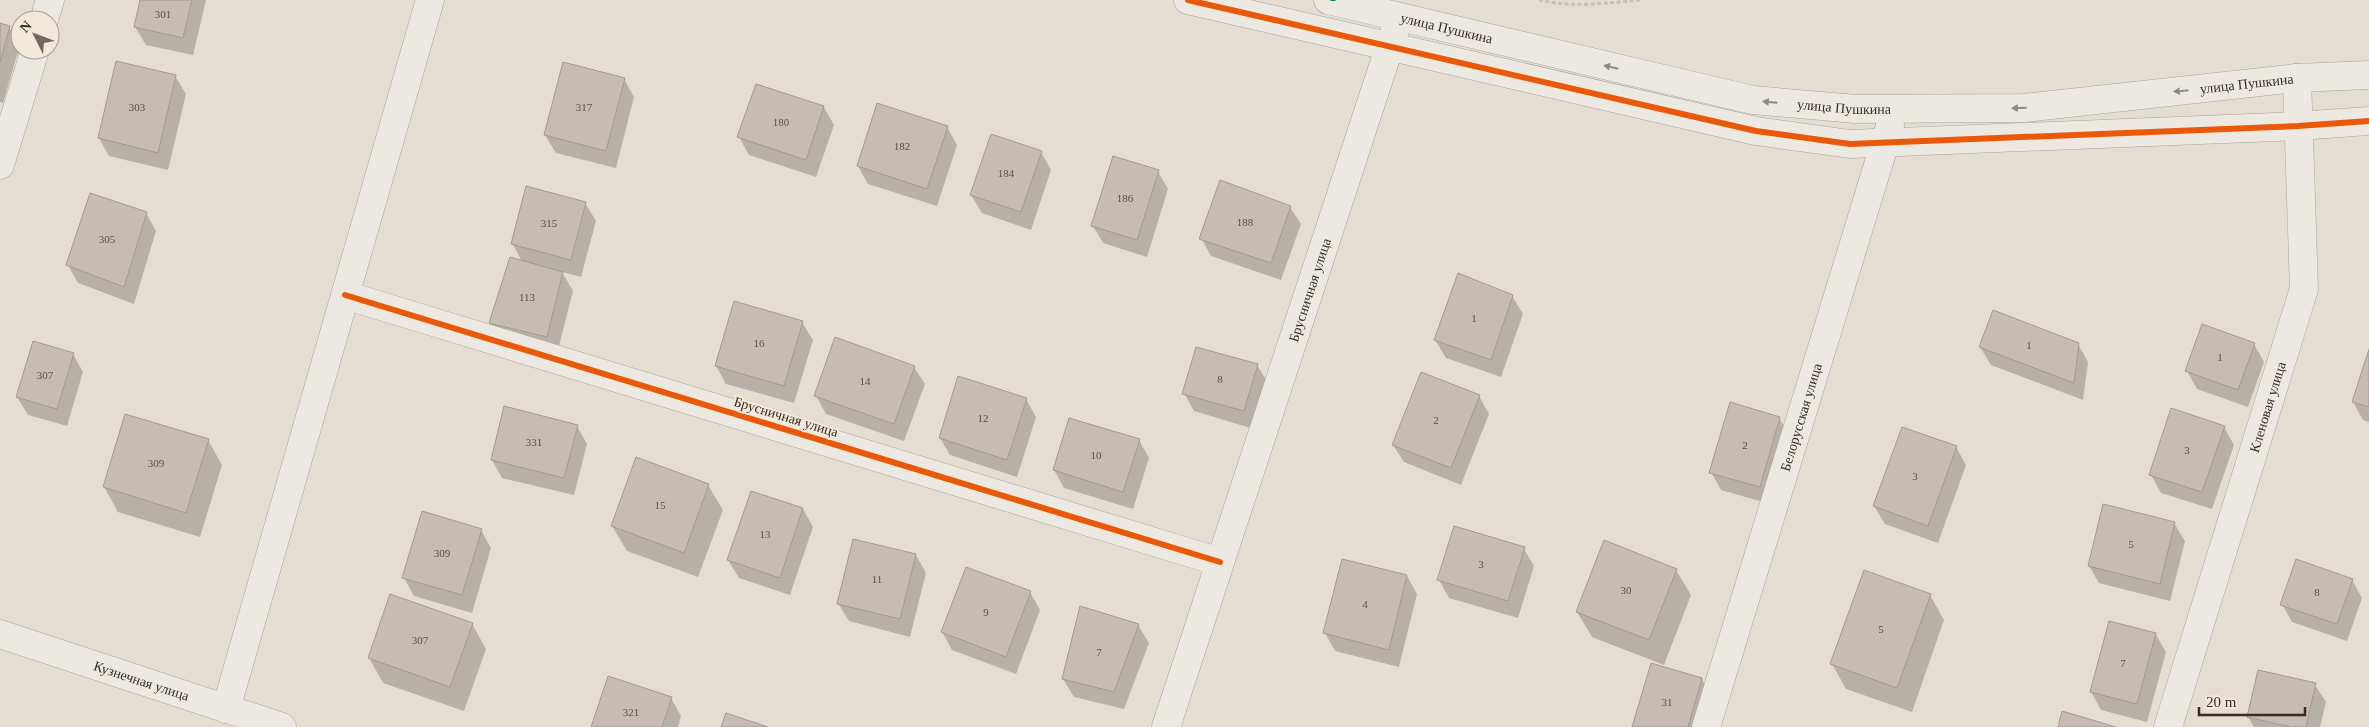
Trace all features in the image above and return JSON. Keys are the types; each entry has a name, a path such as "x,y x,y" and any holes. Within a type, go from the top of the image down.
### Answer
{"street":[{"path":"226,709 430,0"},
{"path":"1188,0 1389,48 1756,131 1850,144 2298,126 2369,121"},
{"name":"улица Пушкина","path":"1328,0 1753,100 1856,109 2024,108 2297,78 2369,75"},
{"name":"Брусничная улица","path":"1166,727 1399,17"},
{"path":"0,165 32,60"},
{"name":"Кленовая улица","path":"2168,727 2304,288 2297,78"},
{"name":"Белорусская улица","path":"1706,727 1896,109"},
{"name":"Брусничная улица","path":"345,295 1220,562"},
{"name":"Кузнечная улица","path":"0,634 282,727"}],"path":[{"path":"1538,0 1551,3 1602,3 1640,0"}],"building":[{"path":"140,0 192,0 183,38 134,27"},
{"path":"0,23 10,26 0,62"},
{"path":"116,61 176,75 158,153 98,138"},
{"path":"563,62 625,78 606,151 544,135"},
{"path":"756,84 824,106 806,160 737,137"},
{"path":"877,103 948,126 927,189 857,166"},
{"path":"991,134 1042,151 1021,212 970,195"},
{"path":"1113,156 1159,170 1137,240 1091,226"},
{"path":"1220,180 1291,206 1271,263 1199,239"},
{"path":"526,186 586,202 571,260 511,244"},
{"path":"90,193 147,212 124,287 66,265"},
{"path":"510,257 563,272 547,337 489,323"},
{"path":"1458,273 1513,295 1491,360 1434,340"},
{"path":"734,301 803,321 784,386 715,366"},
{"path":"1993,310 2079,343 2074,383 1979,347"},
{"path":"2202,324 2255,343 2238,390 2185,371"},
{"path":"835,337 915,366 894,424 814,396"},
{"path":"33,341 74,353 57,409 16,397"},
{"path":"1196,347 1258,364 1244,411 1182,394"},
{"path":"2369,349 2369,407 2352,402"},
{"path":"1421,372 1480,395 1451,468 1392,445"},
{"path":"958,376 1027,398 1007,460 939,438"},
{"path":"1730,402 1780,417 1760,487 1709,473"},
{"path":"504,406 578,425 564,478 491,460"},
{"path":"2171,408 2225,426 2202,492 2149,475"},
{"path":"125,414 209,439 186,513 103,487"},
{"path":"1069,418 1140,439 1123,492 1053,470"},
{"path":"1902,427 1957,446 1928,526 1873,506"},
{"path":"636,457 709,484 684,553 611,526"},
{"path":"751,491 803,508 780,578 727,560"},
{"path":"2103,504 2175,522 2160,584 2088,566"},
{"path":"422,511 482,529 462,595 402,578"},
{"path":"1454,526 1525,547 1508,601 1437,580"},
{"path":"853,539 916,554 900,619 837,604"},
{"path":"1604,540 1677,569 1649,640 1576,612"},
{"path":"1342,559 1407,575 1389,650 1323,633"},
{"path":"2296,559 2353,579 2337,624 2280,605"},
{"path":"966,567 1031,591 1006,657 941,632"},
{"path":"1864,570 1931,594 1897,688 1830,664"},
{"path":"390,594 473,623 450,687 368,658"},
{"path":"1080,606 1139,624 1114,692 1062,679"},
{"path":"2109,621 2156,633 2137,704 2090,692"},
{"path":"1651,663 1702,678 1688,727 1632,727"},
{"path":"2258,670 2316,683 2306,727 2291,727 2247,717"},
{"path":"608,676 672,697 662,727 591,727"},
{"path":"2062,711 2116,727 2058,727"},
{"path":"726,713 768,727 721,727"}],"cycle path":[{"path":"1188,0 1756,131 1850,144 2298,126 2369,121"},
{"path":"345,295 1220,562"}]}
